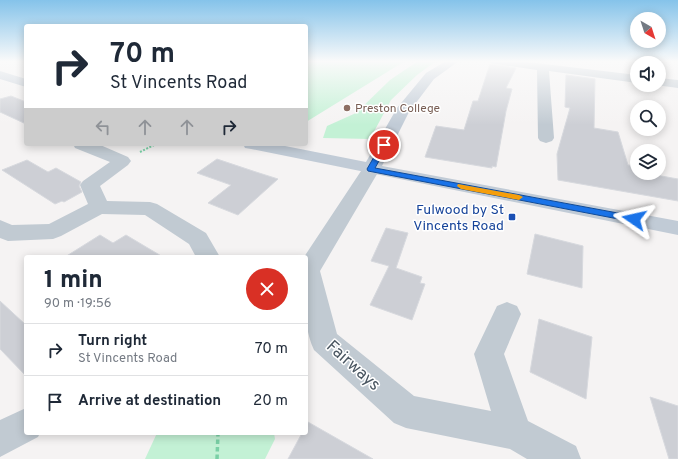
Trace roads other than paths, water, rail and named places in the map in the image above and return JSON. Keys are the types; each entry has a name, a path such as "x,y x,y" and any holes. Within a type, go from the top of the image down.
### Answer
{"street":[{"path":"371,169 402,111 425,82"},
{"path":"544,82 546,138"},
{"path":"666,83 678,84"},
{"path":"87,146 122,161 90,185 99,207"},
{"path":"261,146 371,169 678,228"},
{"name":"Fairways","path":"308,269 371,169"},
{"path":"0,227 8,233 53,232 99,207 150,209 198,239 207,255"},
{"name":"Fairways","path":"308,275 324,341 406,411 515,433 563,459"},
{"path":"507,314 489,354 515,433"},
{"path":"0,439 24,426"}],"place":[{"name":"Preston College","path":"347,108"},
{"name":"Fulwood by St Vincents Road","path":"512,217"}]}
